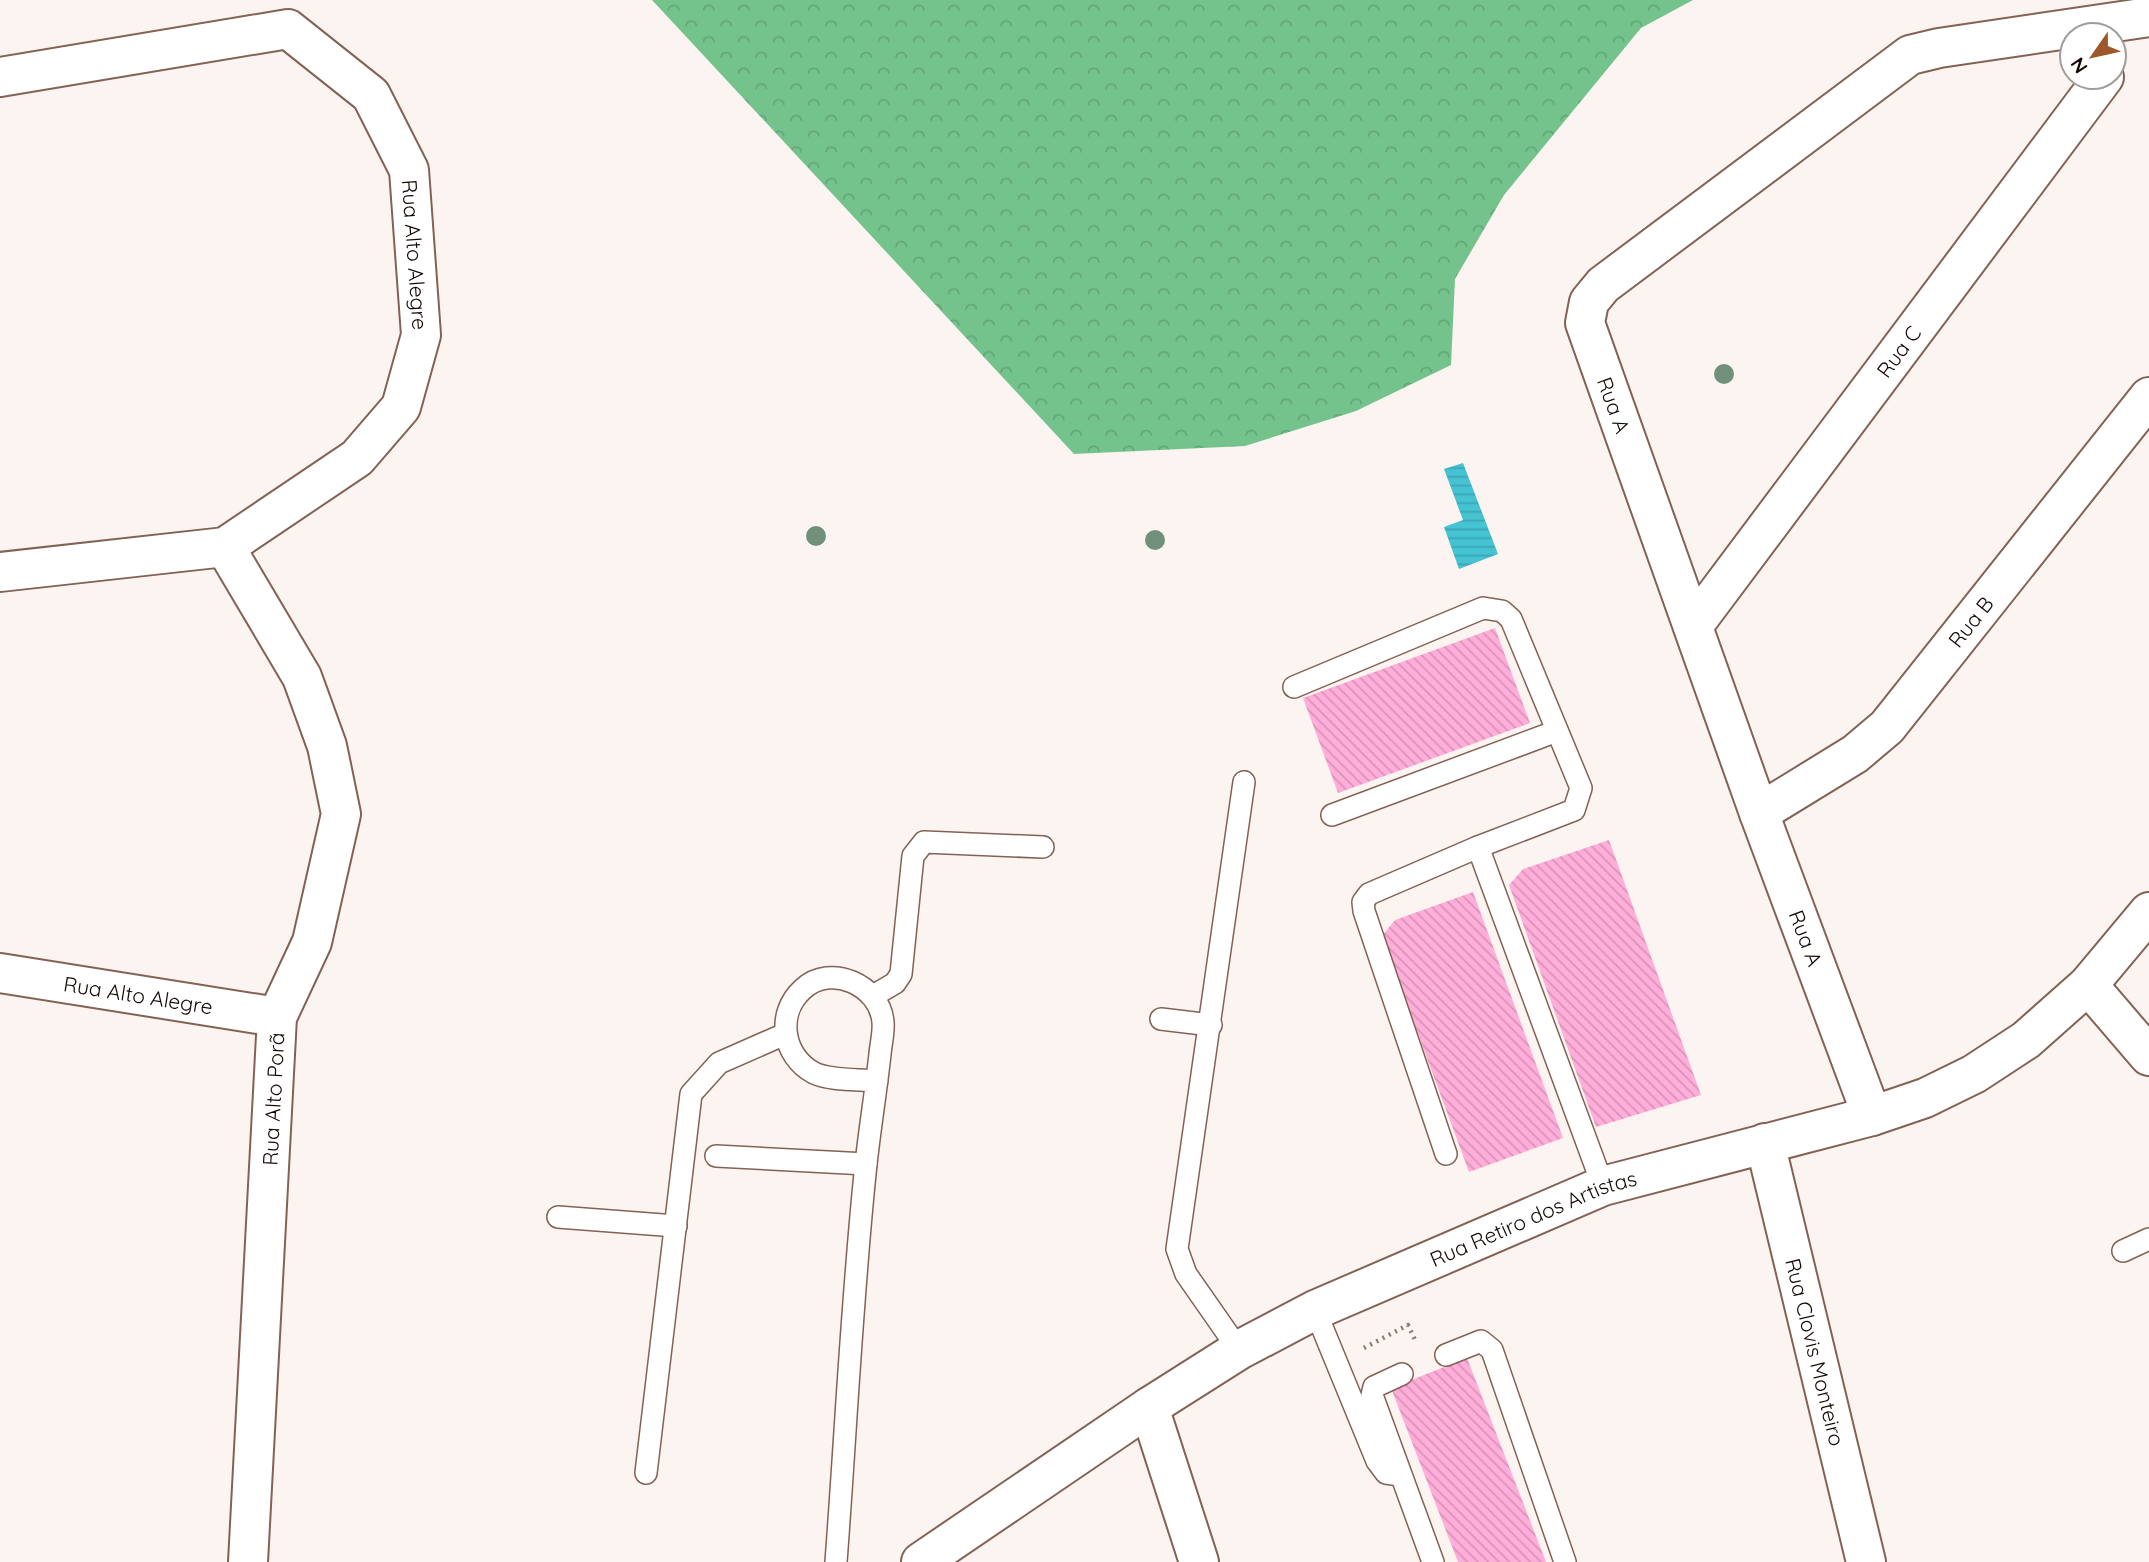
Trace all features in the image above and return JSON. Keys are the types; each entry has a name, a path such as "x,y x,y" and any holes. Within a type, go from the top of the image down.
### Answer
{"street":[{"path":"2128,45 2149,17"},
{"name":"Rua A","path":"1872,1116 1759,813 1585,323 1589,302 1602,285 1910,55 1939,48 2149,17"},
{"name":"Rua Alto Alegre","path":"0,77 288,29 371,95 409,170 421,335 401,407 357,458 225,547 0,572"},
{"name":"Rua C","path":"1693,626 2094,91"},
{"name":"Rua B","path":"1759,813 1855,754 1887,727 2149,397"},
{"name":"Rua Alto Porã","path":"225,547 302,677 327,746 341,814 312,942 277,1017 248,1562"},
{"name":"Rua Retiro dos Artistas","path":"921,1562 1149,1407 1239,1350 1315,1310 1603,1186 1872,1116 1925,1098 1974,1074 2026,1040 2088,985 2149,912"},
{"name":"Rua Alto Alegre","path":"0,973 277,1017"},
{"path":"2088,985 2149,1056"},
{"name":"Rua Clovis Monteiro","path":"1765,1143 1866,1562"},
{"path":"1149,1407 1199,1562"}],"lane":[{"path":"1294,687 1483,608 1502,611 1511,620 1581,788 1574,810 1478,847 1369,894 1363,902 1446,1154"},
{"path":"1332,816 1557,731"},
{"path":"1239,1350 1170,1248 1211,1025 1244,782"},
{"path":"873,996 895,983 901,974 917,848 924,842 1043,847"},
{"path":"1478,847 1603,1186"},
{"path":"836,1562 866,1164 877,1081 883,1020 873,996 852,981 827,977 803,988 788,1008 785,1034 795,1058 816,1074 877,1081"},
{"path":"1161,1019 1211,1025"},
{"path":"646,1473 691,1094 719,1063 785,1034"},
{"path":"716,1156 866,1164"},
{"path":"558,1217 676,1226"},
{"path":"2123,1251 2149,1239"},
{"path":"1315,1310 1377,1461 1386,1473 1400,1475"},
{"path":"1446,1355 1481,1340 1492,1350 1565,1562"},
{"path":"1402,1374 1374,1387 1372,1395 1433,1562"}],"path":[{"path":"1335,1363 1408,1325 1412,1332"}],"green space":[{"path":"652,0 1693,0 1641,28 1504,195 1455,279 1451,365 1356,411 1245,446 1074,454"}],"water":[{"path":"1463,463 1498,554 1459,569 1444,527 1463,520 1444,469"}],"building":[{"path":"1495,628 1530,723 1338,793 1303,698"},
{"path":"1609,840 1701,1095 1596,1127 1509,885 1523,869"},
{"path":"1473,892 1563,1138 1469,1172 1382,936 1395,920"},
{"path":"1467,1358 1546,1562 1458,1562 1391,1388"}]}
